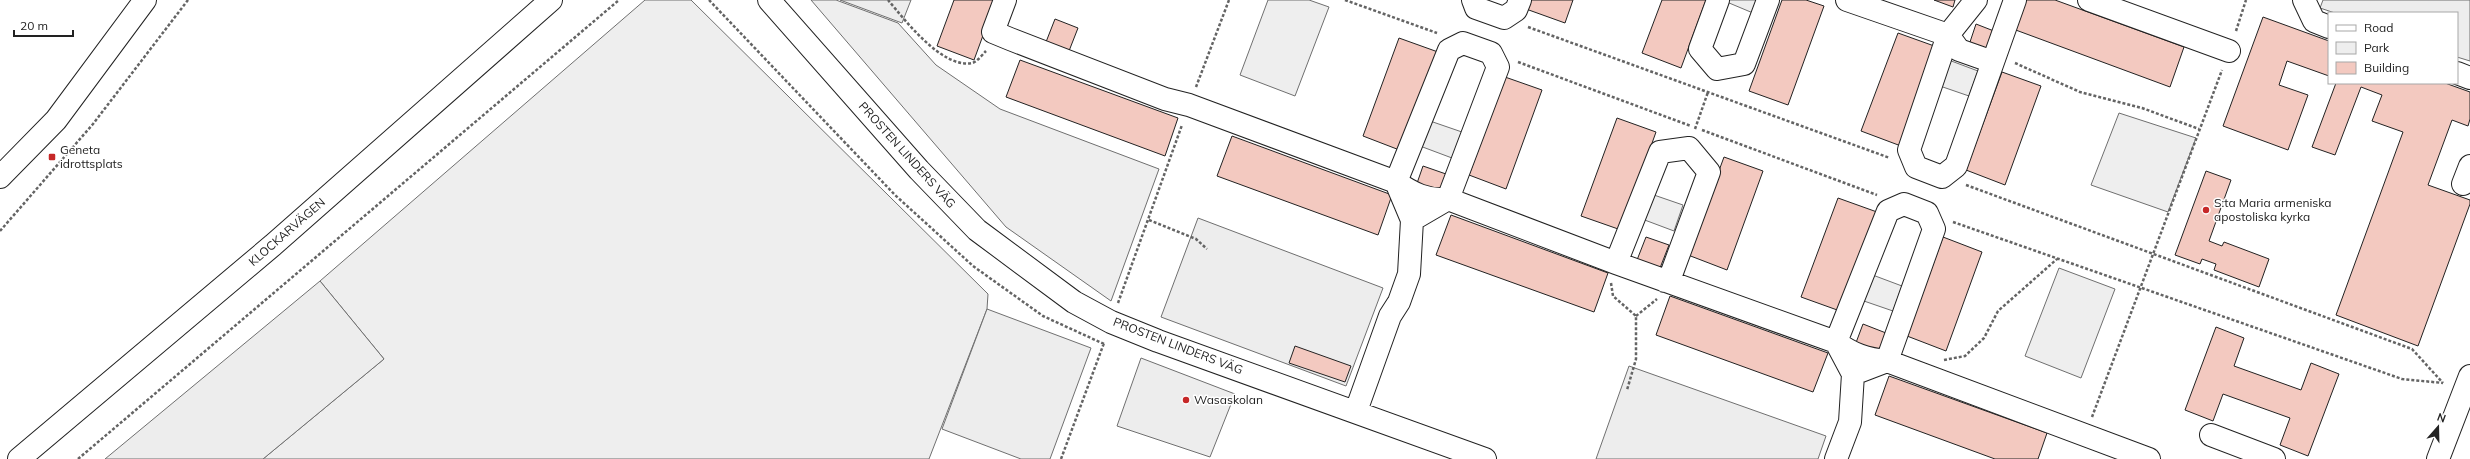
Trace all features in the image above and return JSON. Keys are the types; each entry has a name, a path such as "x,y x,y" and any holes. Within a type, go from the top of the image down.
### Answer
{"street":[{"path":"0,178 56,120 145,0"},
{"name":"KLOCKARVÄGEN","path":"19,459 267,250 551,0"},
{"name":"PROSTEN LINDERS VÄG","path":"769,0 919,170 977,230 1074,302 1111,322 1158,341 1356,411 1485,459"},
{"path":"1005,0 993,32 1165,99 1189,105 1396,182 1410,192 1425,198 1436,201 1448,199 1616,263 1836,342 1851,353 1870,360 1887,361 2149,459"},
{"path":"1473,0 1476,8 1504,18 1516,10 1520,0"},
{"path":"1718,0 1700,49 1716,69 1744,64 1768,0"},
{"path":"1847,0 1948,35 1959,50 1994,58"},
{"path":"1976,0 1948,35 1909,150 1916,167 1942,177 1956,166 2015,0"},
{"path":"2089,0 2229,51"},
{"path":"2304,0 2314,21 2328,27"},
{"path":"1356,411 1390,316 1399,302 1410,274 1412,220 1396,182 1449,50 1463,43 1491,53 1498,67 1448,199 1412,220"},
{"path":"2458,74 2470,78"},
{"path":"1616,263 1660,152 1688,148 1709,172 1671,274 1665,280"},
{"path":"1836,459 1850,422 1853,374 1836,342 1888,211 1904,204 1927,213 1934,230 1887,361 1853,374"},
{"path":"2438,459 2470,376"},
{"path":"2211,435 2274,459"}],"path":[{"path":"0,231 93,124 188,0"},
{"path":"78,459 619,0"},
{"path":"709,0 895,195 973,266 1043,316 1104,344"},
{"path":"888,0 928,46 962,64 974,63 987,49 993,32"},
{"path":"1061,459 1104,344 1189,105 1229,0"},
{"path":"1345,0 1463,43"},
{"path":"2086,436 2152,253 2229,51 2246,0"},
{"path":"1504,18 1916,167"},
{"path":"1994,58 2080,92 2142,108 2199,129"},
{"path":"1688,148 1716,69"},
{"path":"1927,213 2402,379 2443,383 2412,349 1942,177"},
{"path":"1148,220 1196,239 1207,248"},
{"path":"1943,360 1965,356 1984,338 1998,311 2057,259"},
{"path":"1616,263 1610,286 1613,296 1636,316 1636,359 1627,390"}],"green space":[{"path":"645,0 691,0 988,294 987,309 929,459 263,459 384,359 320,281"},
{"path":"811,0 836,0 898,23 936,65 1000,109 1159,169 1111,301 1006,227"},
{"path":"1268,0 1309,0 1329,7 1295,96 1240,75"},
{"path":"1722,0 1758,0 1753,13"},
{"path":"1946,59 1978,71 1969,96 1937,85"},
{"path":"2119,113 2196,138 2168,212 2091,185"},
{"path":"1430,121 1462,132 1452,158 1420,146"},
{"path":"1651,194 1683,205 1674,231 1642,219"},
{"path":"2059,268 2115,289 2081,378 2025,356"},
{"path":"1870,274 1902,286 1893,311 1861,300"}],"shaded area":[{"path":"840,0 911,0 902,23"},
{"path":"2323,0 2470,0 2470,61 2458,57 2458,12 2332,12 2320,8"},
{"path":"1198,218 1383,288 1346,386 1161,317"},
{"path":"320,281 384,359 263,459 105,459"},
{"path":"987,309 1091,348 1050,459 1021,459 942,429"},
{"path":"1141,358 1235,394 1210,457 1117,426"},
{"path":"1629,366 1826,436 1818,459 1596,459"}],"building":[{"path":"954,0 996,0 974,60 937,46"},
{"path":"1529,0 1573,0 1565,23 1526,9"},
{"path":"1662,0 1706,0 1681,68 1642,53"},
{"path":"1782,0 1806,0 1824,6 1788,105 1749,91"},
{"path":"1934,0 1955,0 1953,7"},
{"path":"2023,0 2055,0 2184,47 2170,87 2013,29"},
{"path":"2263,17 2328,41 2328,76 2287,61 2279,85 2308,95 2288,150 2223,126"},
{"path":"1055,19 1078,28 1069,51 1046,42"},
{"path":"1976,24 1999,33 1991,56 1968,48"},
{"path":"1898,33 1937,47 1901,146 1861,131"},
{"path":"1399,38 1438,52 1402,151 1363,136"},
{"path":"1020,60 1178,118 1165,156 1006,97"},
{"path":"2002,72 2041,86 2005,185 1966,170"},
{"path":"1505,77 1542,90 1506,189 1469,175"},
{"path":"2336,84 2448,84 2470,92 2470,119 2468,126 2452,120 2428,185 2470,200 2470,204 2418,346 2336,315 2403,132 2372,121 2382,95 2361,87 2335,155 2312,147"},
{"path":"1617,118 1656,132 1621,230 1581,216"},
{"path":"1232,136 1392,195 1378,235 1217,176"},
{"path":"1724,157 1763,171 1727,270 1688,255"},
{"path":"1423,166 1446,174 1438,198 1415,189"},
{"name":"S:ta Maria armeniska apostoliska kyrka","path":"2206,171 2231,180 2209,241 2222,246 2224,242 2269,259 2259,287 2214,270 2216,264 2202,259 2200,264 2175,255"},
{"path":"1838,198 1877,212 1840,311 1801,297"},
{"path":"1451,215 1608,273 1594,312 1436,255"},
{"path":"1646,237 1669,245 1660,268 1637,260"},
{"path":"1943,237 1982,252 1946,351 1907,336"},
{"path":"1670,296 1828,353 1813,392 1656,335"},
{"path":"1863,324 1886,333 1877,356 1854,348"},
{"path":"2216,327 2244,338 2234,366 2301,390 2311,363 2339,374 2308,456 2280,445 2290,418 2223,394 2213,421 2185,410"},
{"path":"1295,346 1351,366 1345,382 1289,363"},
{"path":"1889,376 2047,433 2038,459 1995,459 1875,415"}],"place":[{"name":"Geneta idrottsplats","path":"52,157"},
{"name":"S:ta Maria armeniska apostoliska kyrka","path":"2206,210"},
{"name":"Wasaskolan","path":"1186,400"}]}
